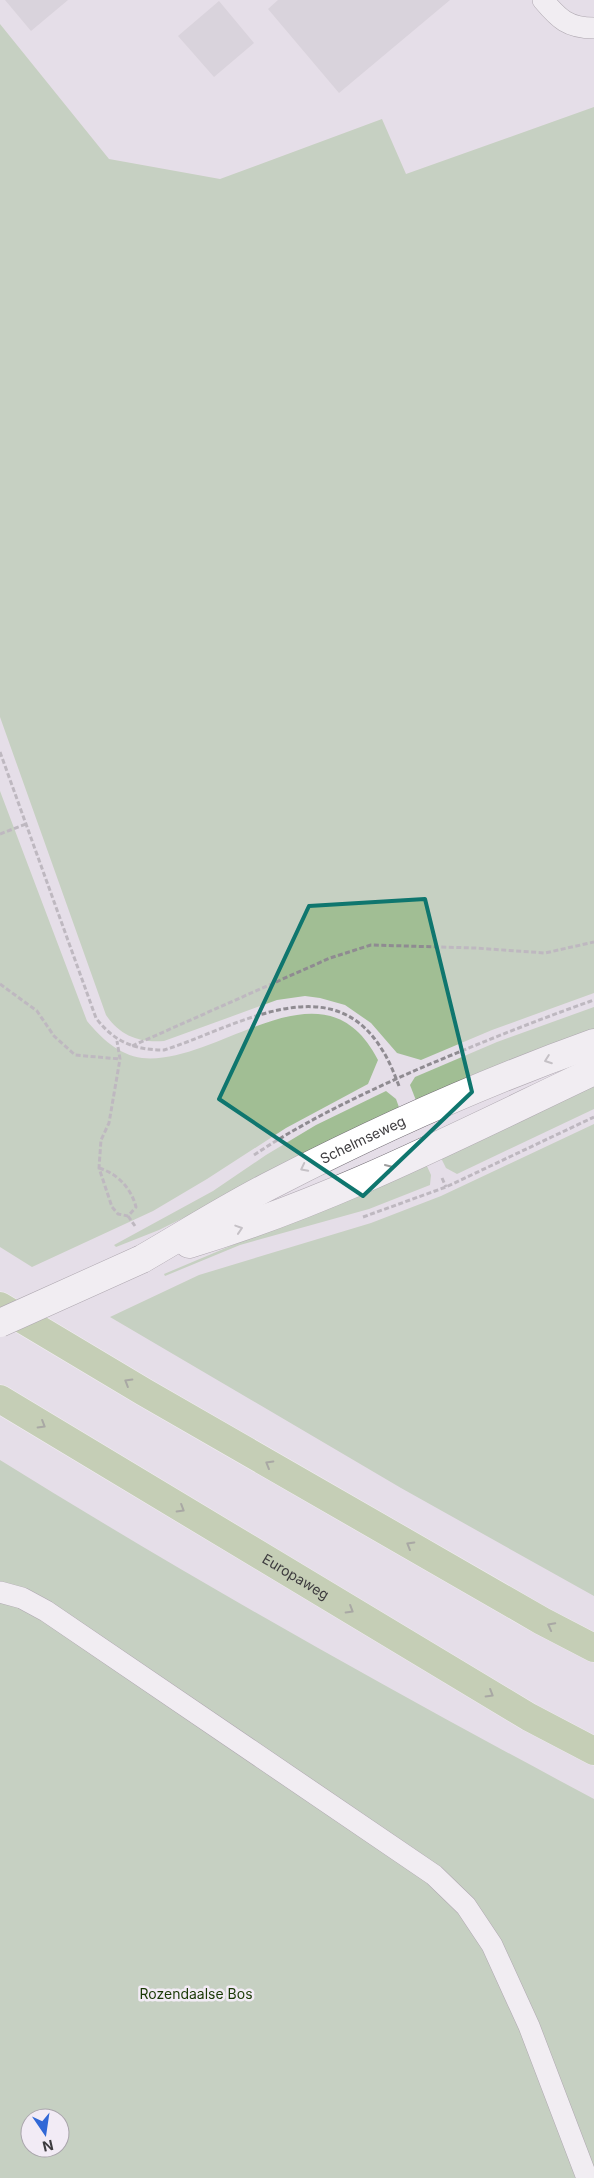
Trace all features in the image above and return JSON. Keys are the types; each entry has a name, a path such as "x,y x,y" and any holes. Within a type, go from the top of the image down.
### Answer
{"highway":[{"path":"0,1306 144,1392 542,1621 594,1648"},
{"name":"Europaweg","path":"0,1399 529,1717 594,1751"}],"main road":[{"name":"Schelmseweg","path":"0,1323 142,1259 276,1182 353,1144 467,1092 594,1043"},
{"name":"Schelmseweg","path":"142,1259 245,1228 340,1190 438,1146 594,1071"}],"lane":[{"path":"542,0 558,18 567,23 580,28 594,28"},
{"path":"0,1592 22,1598 46,1611 434,1875 466,1906 492,1945 510,1982 588,2178"}],"path":[{"path":"0,752 96,1018 105,1030 117,1040 145,1050 164,1050 272,1011 292,1006 319,1006 342,1013 364,1029 380,1046 396,1079"},
{"path":"0,834 26,824"},
{"path":"132,1046 330,958 371,945 475,948 545,953 594,942"},
{"path":"0,984 37,1011 54,1036 75,1055 120,1059"},
{"path":"117,1040 120,1059 108,1123 101,1140 99,1168 112,1207 118,1214 128,1216 135,1227"},
{"path":"99,1168 107,1170 124,1183 133,1195 136,1208 128,1216"}],"highlighted area":[{"path":"425,899 472,1092 363,1196 219,1099 309,906"}],"green space":[{"path":"0,24 109,159 220,179 382,119 406,174 594,107 594,993 492,1030 421,1060 397,1053 371,1023 345,1005 320,998 305,996 277,1000 164,1041 147,1041 131,1037 118,1028 106,1015 0,717"},
{"path":"0,791 87,1021 111,1045 126,1053 142,1058 172,1056 204,1047 269,1022 300,1014 329,1016 355,1030 378,1060 368,1084 286,1128 153,1211 32,1267 0,1247"},
{"path":"594,1007 594,1033 417,1103 410,1085 415,1077 497,1042"},
{"path":"594,1083 594,1109 457,1174 446,1168 441,1158"},
{"path":"386,1091 396,1099 400,1110 159,1230 116,1247 114,1245 213,1191 266,1155 316,1125"},
{"path":"594,1124 594,1596 401,1488 110,1317 199,1275 371,1223 441,1196"},
{"path":"426,1164 431,1175 430,1185 369,1209 240,1245 165,1276 164,1274"},
{"path":"0,1460 220,1592 444,1718 594,1799 594,2171 472,1903 0,1584"},
{"name":"Rozendaalse Bos","path":"0,1599 17,1604 430,1880 461,1911 505,1984 578,2178 0,2178"}],"building":[{"path":"5,0 68,0 31,31"},
{"path":"278,0 450,0 339,93 268,9"},
{"path":"219,1 254,43 214,77 178,36"}]}
